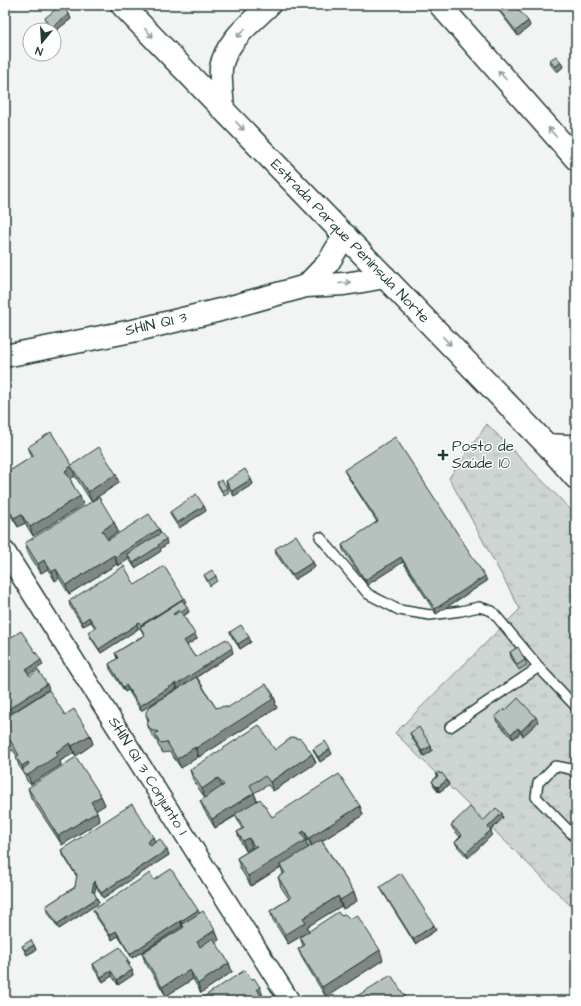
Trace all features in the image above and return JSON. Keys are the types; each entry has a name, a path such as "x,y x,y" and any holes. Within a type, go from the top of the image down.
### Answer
{"main road":[{"name":"Estrada Parque Península Norte","path":"122,5 547,445 576,478"},
{"path":"223,109 221,68 224,56 240,34 269,5"},
{"path":"440,5 576,159"},
{"path":"306,286 328,263 344,235"},
{"name":"SHIN QI 3","path":"5,356 137,330 220,310 306,286 344,284 385,277"},
{"path":"547,445 576,446"}],"street":[{"name":"SHIN QI 3 Conjunto 1","path":"5,551 290,1001"}],"lane":[{"path":"320,537 368,594 399,610 430,615 479,607 492,611 539,667 576,707"},
{"path":"450,727 539,667"},
{"path":"576,774 571,769 555,766 538,783 536,797 576,838"}],"green space":[{"path":"487,424 576,515 576,911 395,733 520,609 449,478"}],"building":[{"path":"61,5 69,14 59,22 48,22 45,18"},
{"path":"499,5 515,5 528,21 516,31 497,7"},
{"path":"556,56 561,62 555,67 550,60"},
{"path":"51,432 72,465 99,447 116,474 88,492 71,466 65,471 80,496 30,527 21,514 14,518 5,503 5,497 9,494 5,488 5,474 34,456 28,447"},
{"path":"395,437 485,576 435,609 401,557 365,580 342,545 378,521 344,470"},
{"path":"245,469 251,479 232,491 226,481"},
{"path":"222,480 227,488 222,491 217,482"},
{"path":"196,494 204,506 177,523 170,512"},
{"path":"99,497 114,522 102,531 108,540 149,514 159,529 115,557 114,555 66,585 56,569 52,572 44,560 38,564 25,543"},
{"path":"161,533 166,539 158,545 159,546 133,563 127,554"},
{"path":"296,535 313,562 292,575 275,549"},
{"path":"124,566 135,585 164,566 184,598 141,625 139,622 99,649 88,632 96,627 89,617 82,622 69,601"},
{"path":"212,570 216,576 208,581 204,575"},
{"path":"182,600 187,607 181,612 195,634 184,641 195,657 226,639 232,648 176,685 176,683 140,706 126,685 123,687 109,664 118,658 115,653 145,635 140,627"},
{"path":"241,625 249,637 238,644 230,632"},
{"path":"21,631 41,660 26,670 30,676 38,670 47,684 7,710 5,708 5,641"},
{"path":"518,647 525,660 517,665 510,652"},
{"path":"196,677 216,708 226,706 227,708 266,684 273,694 271,695 273,699 177,759 167,742 160,743 155,735 158,732 152,731 147,724 149,719 146,712 149,707"},
{"path":"49,690 65,715 74,709 90,735 72,746 70,743 56,752 58,755 26,775 23,772 23,769 29,764 28,762 22,766 16,757 19,755 10,740 6,743 5,742 5,718"},
{"path":"518,698 536,717 521,731 518,728 511,734 495,717 504,709 505,711"},
{"path":"259,725 275,750 292,737 301,739 312,754 270,782 265,776 250,785 254,793 212,819 200,801 224,785 218,778 202,789 190,770"},
{"path":"419,727 431,746 422,751 410,733"},
{"path":"325,741 330,749 318,757 313,749"},
{"path":"76,757 101,796 91,802 97,812 58,836 28,788"},
{"path":"439,772 440,774 442,773 447,780 436,787 432,781 438,776 436,774"},
{"path":"339,774 360,806 309,838 304,831 301,833 306,840 248,876 237,858 257,846 254,846 249,838 243,841 237,832 244,828 235,814 260,799 272,817"},
{"path":"132,804 153,837 147,842 150,846 160,839 167,850 101,893 94,881 92,892 93,891 97,898 57,924 46,906 75,887 77,874 61,850"},
{"path":"470,807 483,821 496,808 502,813 488,827 491,830 466,853 455,842 462,835 451,825"},
{"path":"321,840 354,892 340,900 338,896 303,918 306,922 285,935 270,911 291,898 278,877 285,873 280,865"},
{"path":"171,869 198,910 130,954 116,931 110,935 93,910 150,873 154,880"},
{"path":"401,873 434,925 413,939 380,887"},
{"path":"203,911 215,930 197,942 200,947 213,938 229,963 198,984 190,970 162,987 142,953 184,927 182,924"},
{"path":"338,912 341,916 343,914 346,915 350,919 357,915 380,950 322,987 298,949 305,945 300,937"},
{"path":"31,940 34,945 25,950 22,946"},
{"path":"120,947 132,970 117,980 111,971 101,977 93,964"},
{"path":"245,970 251,980 254,978 260,987 257,989 264,1001 197,1001"},
{"path":"391,975 408,1001 349,1001"}],"place":[{"name":"Posto de Saúde 10","path":"443,455"}]}
